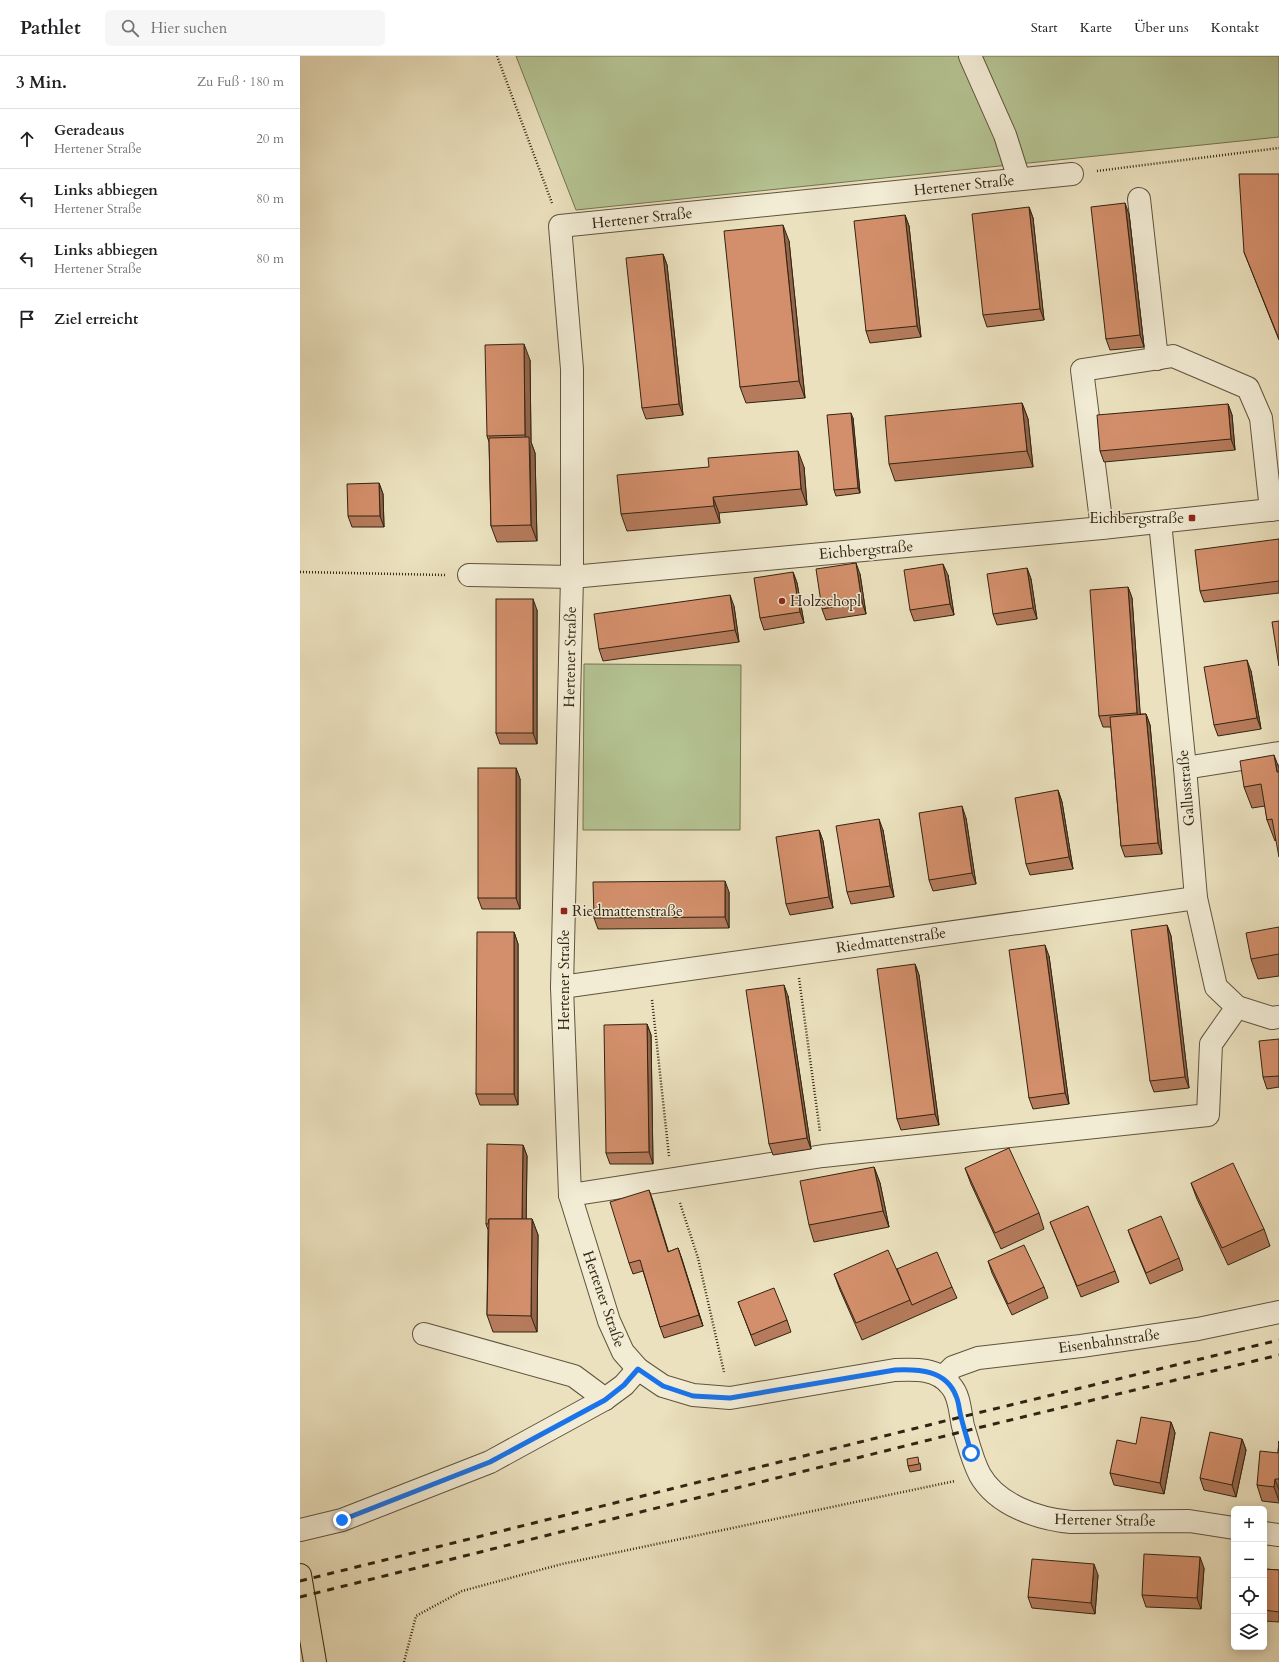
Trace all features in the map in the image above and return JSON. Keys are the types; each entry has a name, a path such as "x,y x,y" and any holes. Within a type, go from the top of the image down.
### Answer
{"highway":[{"path":"300,1575 315,1662"}],"street":[{"path":"970,56 1005,135 1019,179"},
{"name":"Hertener Straße","path":"1072,174 560,226 572,369 572,577 562,987 570,1195 609,1320 623,1352 638,1369 663,1386 693,1396 730,1398 895,1370 916,1369 930,1372 943,1377 957,1396 971,1453 980,1475 992,1490 1013,1506 1034,1515 1054,1521 1190,1521 1231,1528"},
{"path":"1139,199 1157,359"},
{"path":"1102,528 1082,370 1173,356 1248,388 1261,418 1275,509"},
{"name":"Eichbergstraße","path":"572,577 1102,528 1275,509"},
{"name":"Gallusstraße","path":"1160,522 1185,768 1196,898 1216,987 1237,1007 1275,1017"},
{"path":"469,575 572,577"},
{"path":"1185,768 1279,753"},
{"name":"Riedmattenstraße","path":"562,987 1196,898"},
{"path":"570,1195 823,1156 1208,1115 1211,1044 1237,1007"},
{"name":"Eisenbahnstraße","path":"943,1377 953,1367 978,1358 1081,1346 1174,1332 1279,1312"},
{"path":"424,1334 574,1376 605,1400"},
{"path":"300,1530 342,1520 490,1462 605,1400 624,1385 638,1369"},
{"path":"1267,1533 1279,1535"}],"path":[{"path":"497,56 560,226"},
{"path":"1072,174 1279,148"},
{"path":"300,572 469,575"},
{"path":"795,954 823,1156"},
{"path":"404,1662 416,1616 462,1591 562,1564 980,1475"}],"green space":[{"path":"516,56 1279,56 1279,137 576,210"},
{"path":"584,664 741,665 740,830 583,830"}],"building":[{"path":"1239,174 1279,174 1279,339 1244,252"},
{"path":"1125,203 1140,335 1106,339 1091,207"},
{"path":"1029,207 1040,309 983,315 972,214"},
{"path":"905,215 917,326 866,331 854,221"},
{"path":"783,225 799,381 740,387 724,231"},
{"path":"663,254 679,404 642,408 626,258"},
{"path":"524,344 525,435 487,436 485,345"},
{"path":"1022,403 1027,451 889,464 885,416"},
{"path":"1228,404 1231,439 1100,451 1097,415"},
{"path":"851,413 858,488 834,490 827,415"},
{"path":"529,437 531,525 491,526 489,438"},
{"path":"798,451 801,489 713,497 714,506 621,514 617,475 709,467 708,458"},
{"path":"379,483 380,516 348,516 347,484"},
{"path":"1279,539 1279,581 1200,591 1195,550"},
{"path":"856,563 862,602 822,609 816,569"},
{"path":"943,564 950,604 910,610 904,570"},
{"path":"1027,568 1033,608 993,614 987,574"},
{"path":"793,572 800,612 760,618 754,578"},
{"path":"1128,587 1137,713 1099,716 1090,590"},
{"path":"730,595 735,630 599,649 594,614"},
{"path":"496,599 533,599 533,733 496,733"},
{"path":"1279,621 1279,666 1272,622"},
{"path":"1247,660 1257,718 1214,725 1204,667"},
{"path":"1146,714 1158,843 1121,846 1110,717"},
{"path":"1274,755 1277,772 1279,772 1279,857 1272,819 1267,820 1261,784 1244,787 1240,761"},
{"path":"478,768 516,768 516,898 478,898"},
{"path":"1058,790 1069,857 1026,864 1015,798"},
{"path":"962,806 972,873 929,880 919,813"},
{"path":"879,819 890,886 847,892 836,826"},
{"path":"819,830 829,897 786,904 776,837"},
{"path":"725,881 725,917 594,918 593,882"},
{"path":"1167,925 1185,1077 1150,1081 1131,930"},
{"path":"1279,927 1279,954 1251,959 1246,933"},
{"path":"477,932 514,932 514,1094 476,1094"},
{"path":"1045,945 1065,1093 1029,1098 1009,950"},
{"path":"915,964 935,1114 897,1119 877,969"},
{"path":"784,985 807,1138 769,1144 746,990"},
{"path":"647,1024 649,1152 606,1153 604,1025"},
{"path":"1279,1039 1279,1076 1263,1077 1259,1041"},
{"path":"487,1144 523,1145 522,1219 489,1219 488,1224 486,1224"},
{"path":"1009,1148 1039,1213 995,1233 965,1168"},
{"path":"1233,1163 1264,1229 1222,1248 1191,1183"},
{"path":"874,1167 883,1211 809,1225 800,1181"},
{"path":"649,1190 668,1252 678,1248 699,1315 660,1327 640,1260 629,1263 610,1202"},
{"path":"1088,1206 1115,1271 1077,1286 1050,1222"},
{"path":"1161,1216 1179,1258 1146,1273 1128,1230"},
{"path":"489,1219 532,1219 531,1316 487,1315"},
{"path":"1024,1245 1044,1287 1008,1304 988,1261"},
{"path":"888,1250 910,1300 856,1323 834,1274"},
{"path":"937,1252 952,1287 912,1305 897,1269"},
{"path":"774,1288 787,1320 751,1335 738,1302"},
{"path":"1141,1417 1171,1422 1160,1483 1110,1473 1117,1440 1136,1444"},
{"path":"1210,1432 1242,1439 1232,1485 1200,1478"},
{"path":"1279,1441 1279,1479 1275,1479 1274,1487 1257,1485 1260,1451 1278,1453"},
{"path":"918,1457 919,1464 908,1466 907,1459"},
{"path":"1144,1554 1200,1557 1197,1598 1142,1595"},
{"path":"1032,1559 1094,1564 1091,1603 1028,1597"},
{"path":"1267,1569 1279,1570 1279,1612 1267,1610"}],"railway":[{"path":"300,1581 961,1417 1279,1340"},
{"path":"300,1597 965,1431 1279,1355"}],"place":[{"name":"Eichbergstraße","path":"1192,518"},
{"name":"Holzschopl","path":"782,601"},
{"name":"Riedmattenstraße","path":"564,911"}],"route":[{"path":"342,1520 490,1462 605,1400 624,1385 638,1369 663,1386 693,1396 730,1398 895,1370 916,1369 930,1372 943,1377 957,1396 971,1453"}]}
